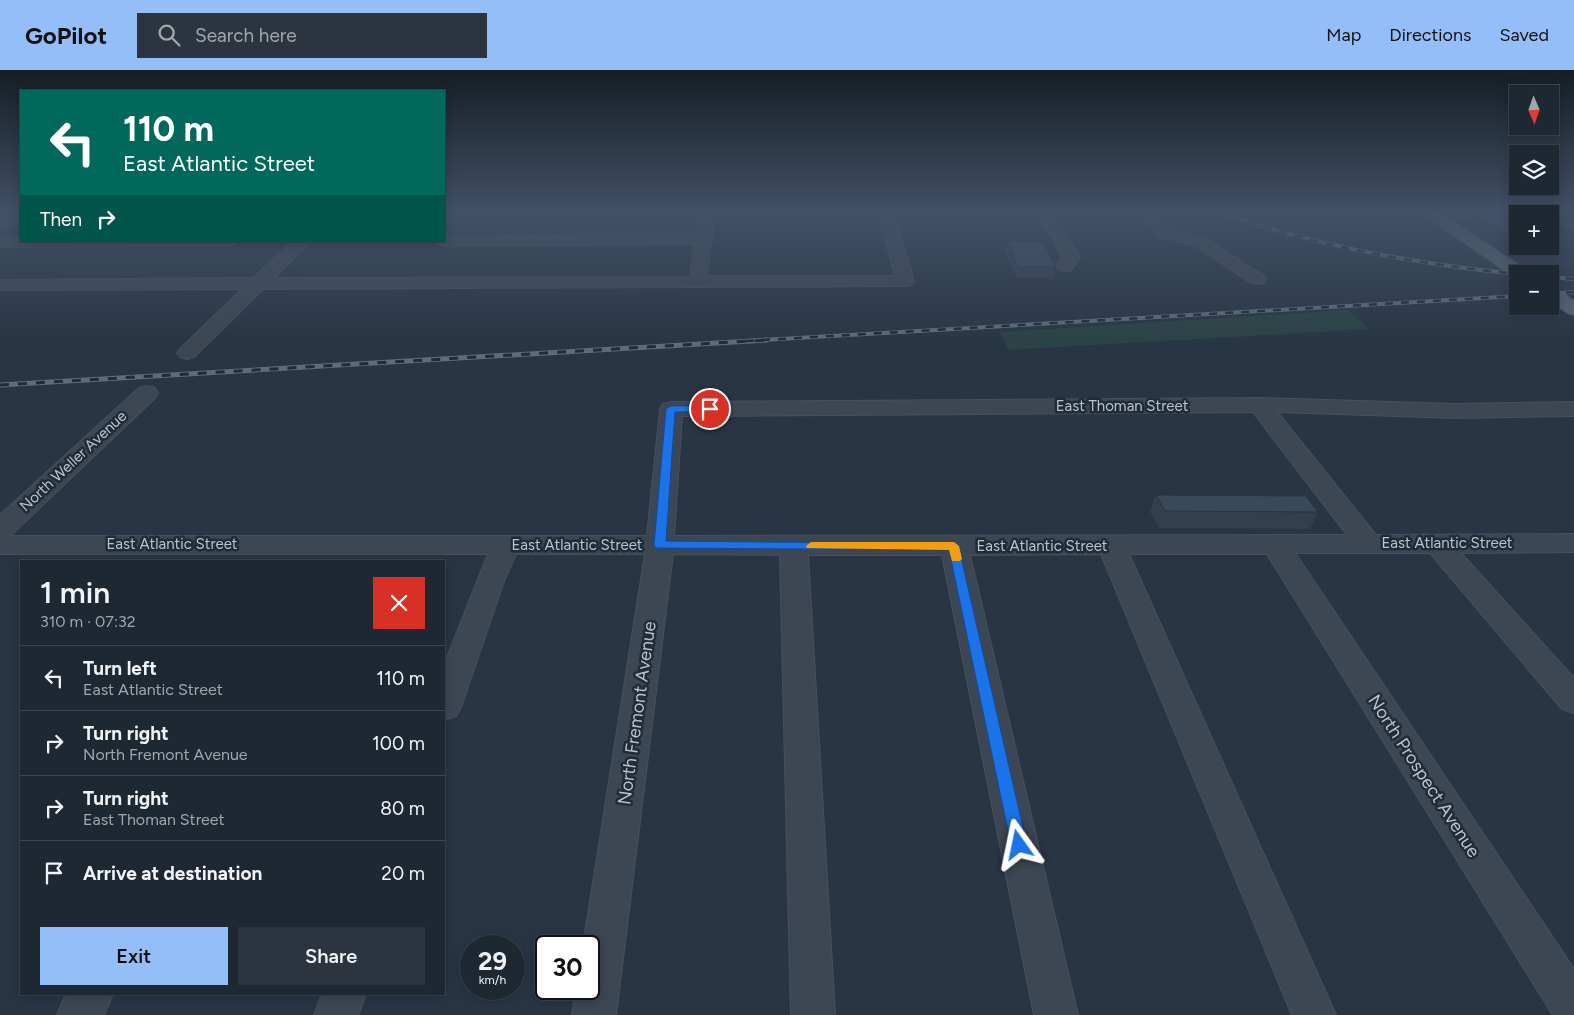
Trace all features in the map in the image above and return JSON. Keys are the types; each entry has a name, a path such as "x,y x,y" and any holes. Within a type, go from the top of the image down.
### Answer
{"main road":[{"path":"1494,256 1509,266"},
{"path":"1559,299 1574,309"}],"street":[{"path":"187,353 288,256"},
{"path":"698,281 702,256"},
{"path":"0,285 905,280 898,256"},
{"path":"1066,266 1071,258 1070,256"},
{"path":"1222,256 1257,279"},
{"name":"North Weller Avenue","path":"0,530 147,392"},
{"path":"1259,405 1368,543"},
{"name":"East Thoman Street","path":"671,409 1259,405 1456,411 1574,409"},
{"name":"North Fremont Avenue","path":"594,1015 660,545 671,409"},
{"name":"East Atlantic Street","path":"0,545 340,552 507,544 1111,546 1368,543 1574,544"},
{"path":"1437,543 1574,700"},
{"path":"445,703 467,646 485,590 507,544"},
{"name":"North Prospect Avenue","path":"1275,545 1574,1008"},
{"path":"794,546 813,1015"},
{"path":"954,546 1056,1015"},
{"path":"1111,546 1314,1015"},
{"path":"79,1015 90,995"},
{"path":"336,1015 344,995"}],"green space":[{"path":"1348,310 1369,329 1008,350 1000,332"}],"building":[{"path":"1013,256 1050,256 1055,267 1018,267"},
{"path":"1156,495 1306,496 1318,512 1165,511"}],"railway":[{"path":"1388,256 1509,273"},
{"path":"1559,278 1574,279"},
{"path":"1559,293 1574,292"},
{"path":"746,341 1509,297"},
{"path":"0,385 767,340"}],"slow traffic":[{"path":"811,546 954,546 956,559"}],"route":[{"path":"710,409 671,409 660,545 954,546 1019,845"}]}
